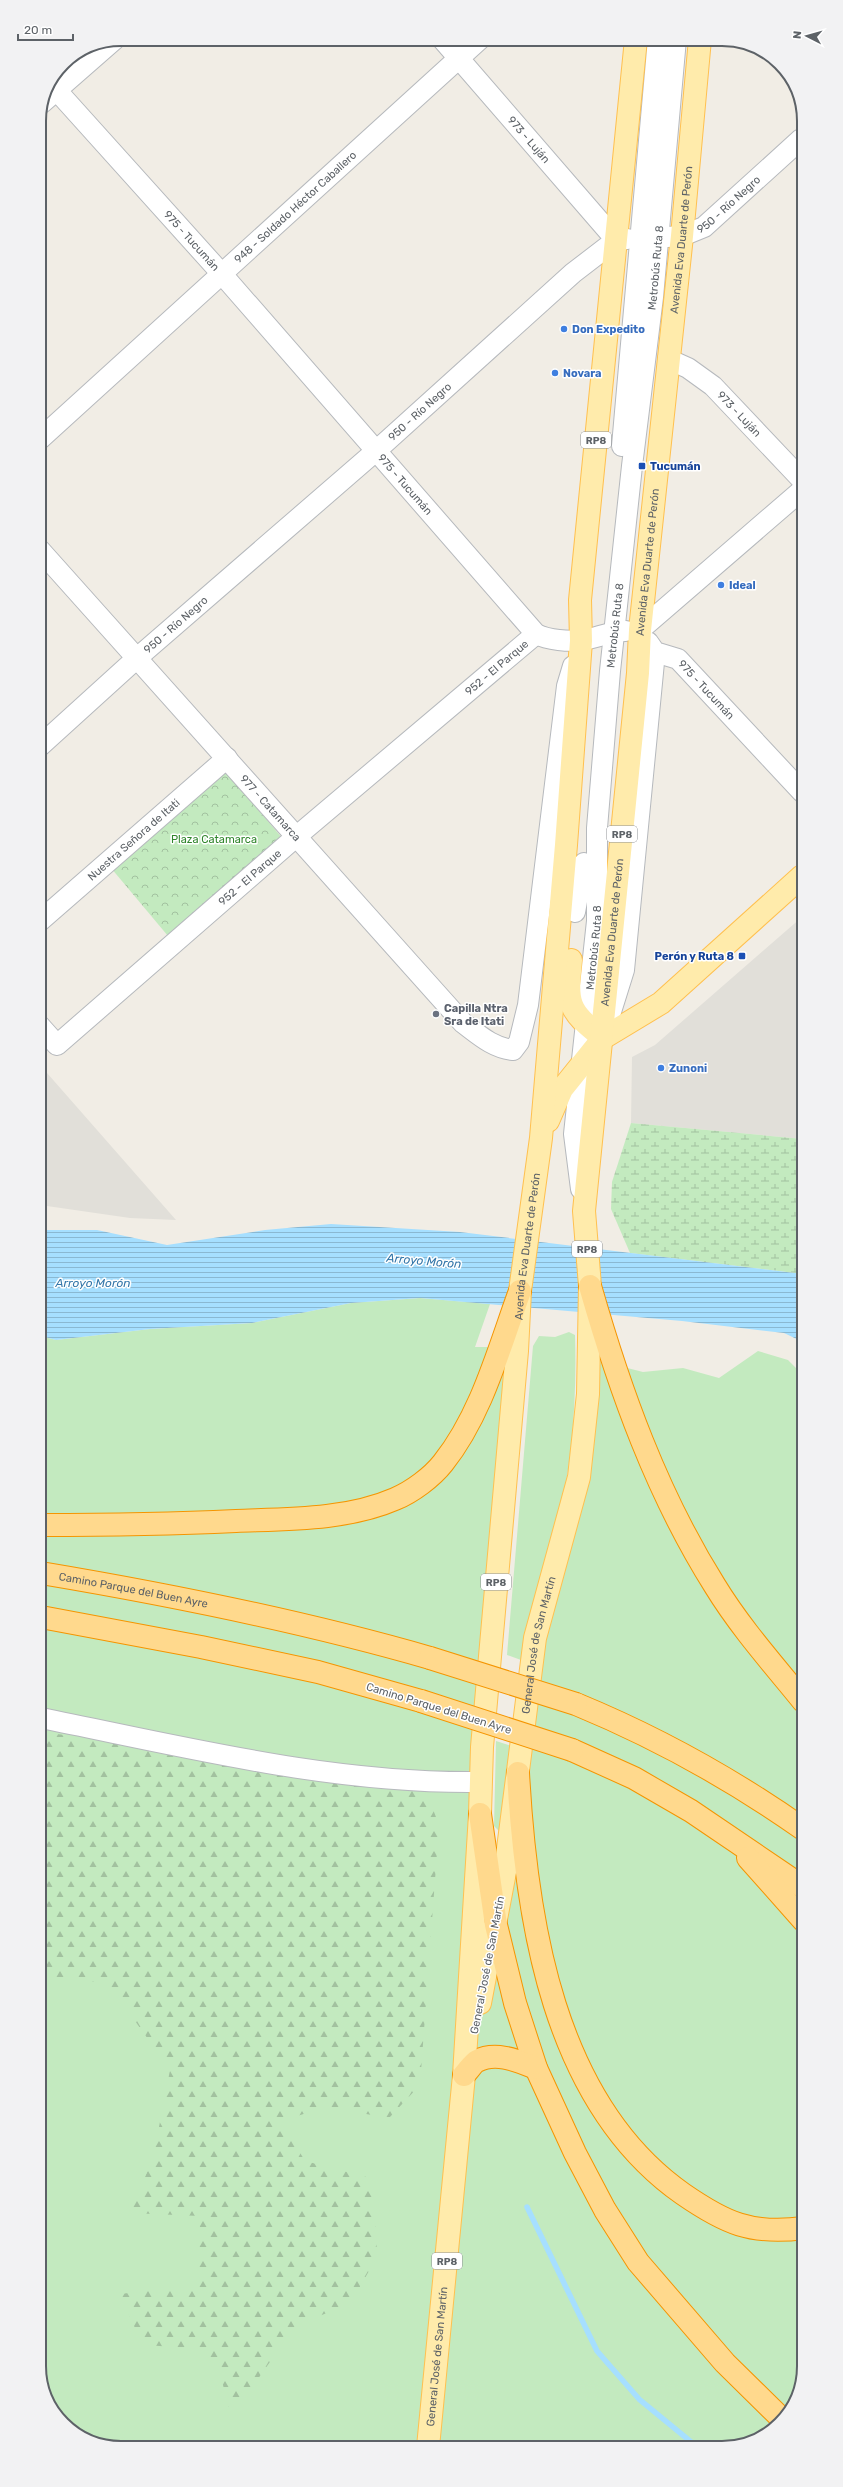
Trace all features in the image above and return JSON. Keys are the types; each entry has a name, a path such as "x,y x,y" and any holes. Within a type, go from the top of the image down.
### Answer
{"highway":[{"path":"590,1286 611,1357 647,1456 675,1515 715,1587 797,1693"},
{"path":"46,1524 123,1526 271,1520 323,1516 365,1508 395,1499 418,1486 442,1464 462,1436 508,1349 520,1291"},
{"name":"Camino Parque del Buen Ayre","path":"46,1574 274,1618 354,1636 430,1658 576,1704 613,1719 683,1754 771,1806 797,1825"},
{"name":"Camino Parque del Buen Ayre","path":"46,1618 201,1646 318,1672 421,1701 572,1750 634,1778 691,1811 797,1883"},
{"path":"518,1773 522,1833 528,1877 536,1927 548,1978 561,2025 576,2060 601,2106 637,2156 666,2182 724,2220 743,2226 770,2230 797,2228"},
{"path":"480,1814 496,1925 515,2003 536,2068 575,2153 605,2210 638,2262 725,2363 778,2415"},
{"path":"731,1838 797,1912"},
{"path":"464,2075 477,2061 495,2056 512,2059 536,2068"}],"main road":[{"name":"Avenida Eva Duarte de Perón","path":"520,1291 541,1138 566,845 581,640 580,600 635,46"},
{"name":"Avenida Eva Duarte de Perón","path":"588,1358 590,1286 584,1211 603,1038 638,674 640,630 682,236 699,46"},
{"path":"566,845 575,912 569,988 570,1004 581,1020 603,1038"},
{"path":"541,1138 562,1090 603,1038 661,1003 797,881"},
{"name":"General José de San Martín","path":"428,2441 464,2075 480,1814 480,1782 508,1349"},
{"name":"General José de San Martín","path":"464,2075 496,1925 518,1773 535,1638 579,1477 588,1394 588,1358"}],"street":[{"name":"973 - Luján","path":"448,46 616,240"},
{"name":"948 - Soldado Héctor Caballero","path":"46,434 220,273 472,46"},
{"name":"Metrobús Ruta 8","path":"575,912 584,864 609,633 654,297 648,237 658,46"},
{"name":"Metrobús Ruta 8","path":"648,237 668,131 675,46"},
{"path":"668,131 682,46"},
{"path":"54,88 105,47"},
{"name":"975 - Tucumán","path":"51,94 220,273 536,634"},
{"name":"950 - Río Negro","path":"46,741 137,658 376,450 573,273 616,240 682,236 704,226 797,143"},
{"name":"973 - Luján","path":"668,359 688,368 713,386 797,475"},
{"path":"536,634 544,638 581,640 609,633 640,630 797,494"},
{"name":"977 - Catamarca","path":"46,557 463,1023 494,1046 513,1050"},
{"path":"640,630 655,652"},
{"name":"Metrobús Ruta 8","path":"562,1090 581,1020 597,921 597,828 609,633"},
{"name":"952 - El Parque","path":"46,1032 57,1044 297,836 536,634"},
{"name":"Avenida Eva Duarte de Perón","path":"513,1050 519,1042 528,1005 567,686 581,640"},
{"name":"975 - Tucumán","path":"655,652 678,659 797,787"},
{"name":"Avenida Eva Duarte de Perón","path":"603,1038 624,970 655,652"},
{"name":"Nuestra Señora de Itati","path":"46,916 227,758"},
{"name":"Metrobús Ruta 8","path":"584,864 585,918 581,1020 582,1064 574,1134 584,1211"},
{"path":"46,1719 246,1760 340,1774 433,1782 480,1782"}],"shaded area":[{"path":"797,921 797,1138 631,1123 632,1057 655,1045"},
{"path":"46,1072 176,1220 130,1218 46,1206"}],"green space":[{"name":"Plaza Catamarca","path":"226,771 283,839 168,936 111,868"},
{"path":"631,1123 797,1138 797,1273 630,1253 611,1209 612,1182"},
{"path":"420,1298 490,1304 475,1347 500,1347 517,1351 465,2071 518,1773 567,1526 588,1358 643,1372 683,1368 719,1378 758,1351 788,1360 797,1369 797,2366 793,2390 781,2412 764,2428 746,2437 722,2441 116,2441 92,2435 79,2428 62,2412 52,2395 46,2366 46,1337 56,1340 150,1329 252,1323 351,1303"},
{"path":"569,1332 575,1335 575,1384 570,1456 557,1528 528,1627 521,1660 507,1655 533,1346 539,1336 555,1337"},
{"path":"46,1733 337,1770 421,1778 439,1825 420,2085 389,2118 326,2107 281,2121 305,2161 374,2179 377,2257 350,2304 296,2325 231,2417 220,2373 193,2348 143,2345 119,2294 198,2286 200,2216 130,2213 153,2158 170,2070 108,1983 46,1979"},
{"path":"496,1741 512,1746 503,1827 499,1831 494,1826"}],"water":[{"name":"Arroyo Morón","path":"331,1224 460,1232 797,1273 797,1339 784,1333 682,1321 420,1298 351,1303 252,1323 150,1329 56,1340 46,1337 46,1230 97,1230 167,1245 265,1230"}],"waterway":[{"path":"527,2207 597,2351 639,2399 690,2441"}],"place":[{"name":"Don Expedito","path":"564,329"},
{"name":"Novara","path":"555,373"},
{"name":"Tucumán","path":"642,466"},
{"name":"Ideal","path":"721,585"},
{"name":"Perón y Ruta 8","path":"742,956"},
{"name":"Capilla Ntra Sra de Itati","path":"436,1014"},
{"name":"Zunoni","path":"661,1068"}]}
